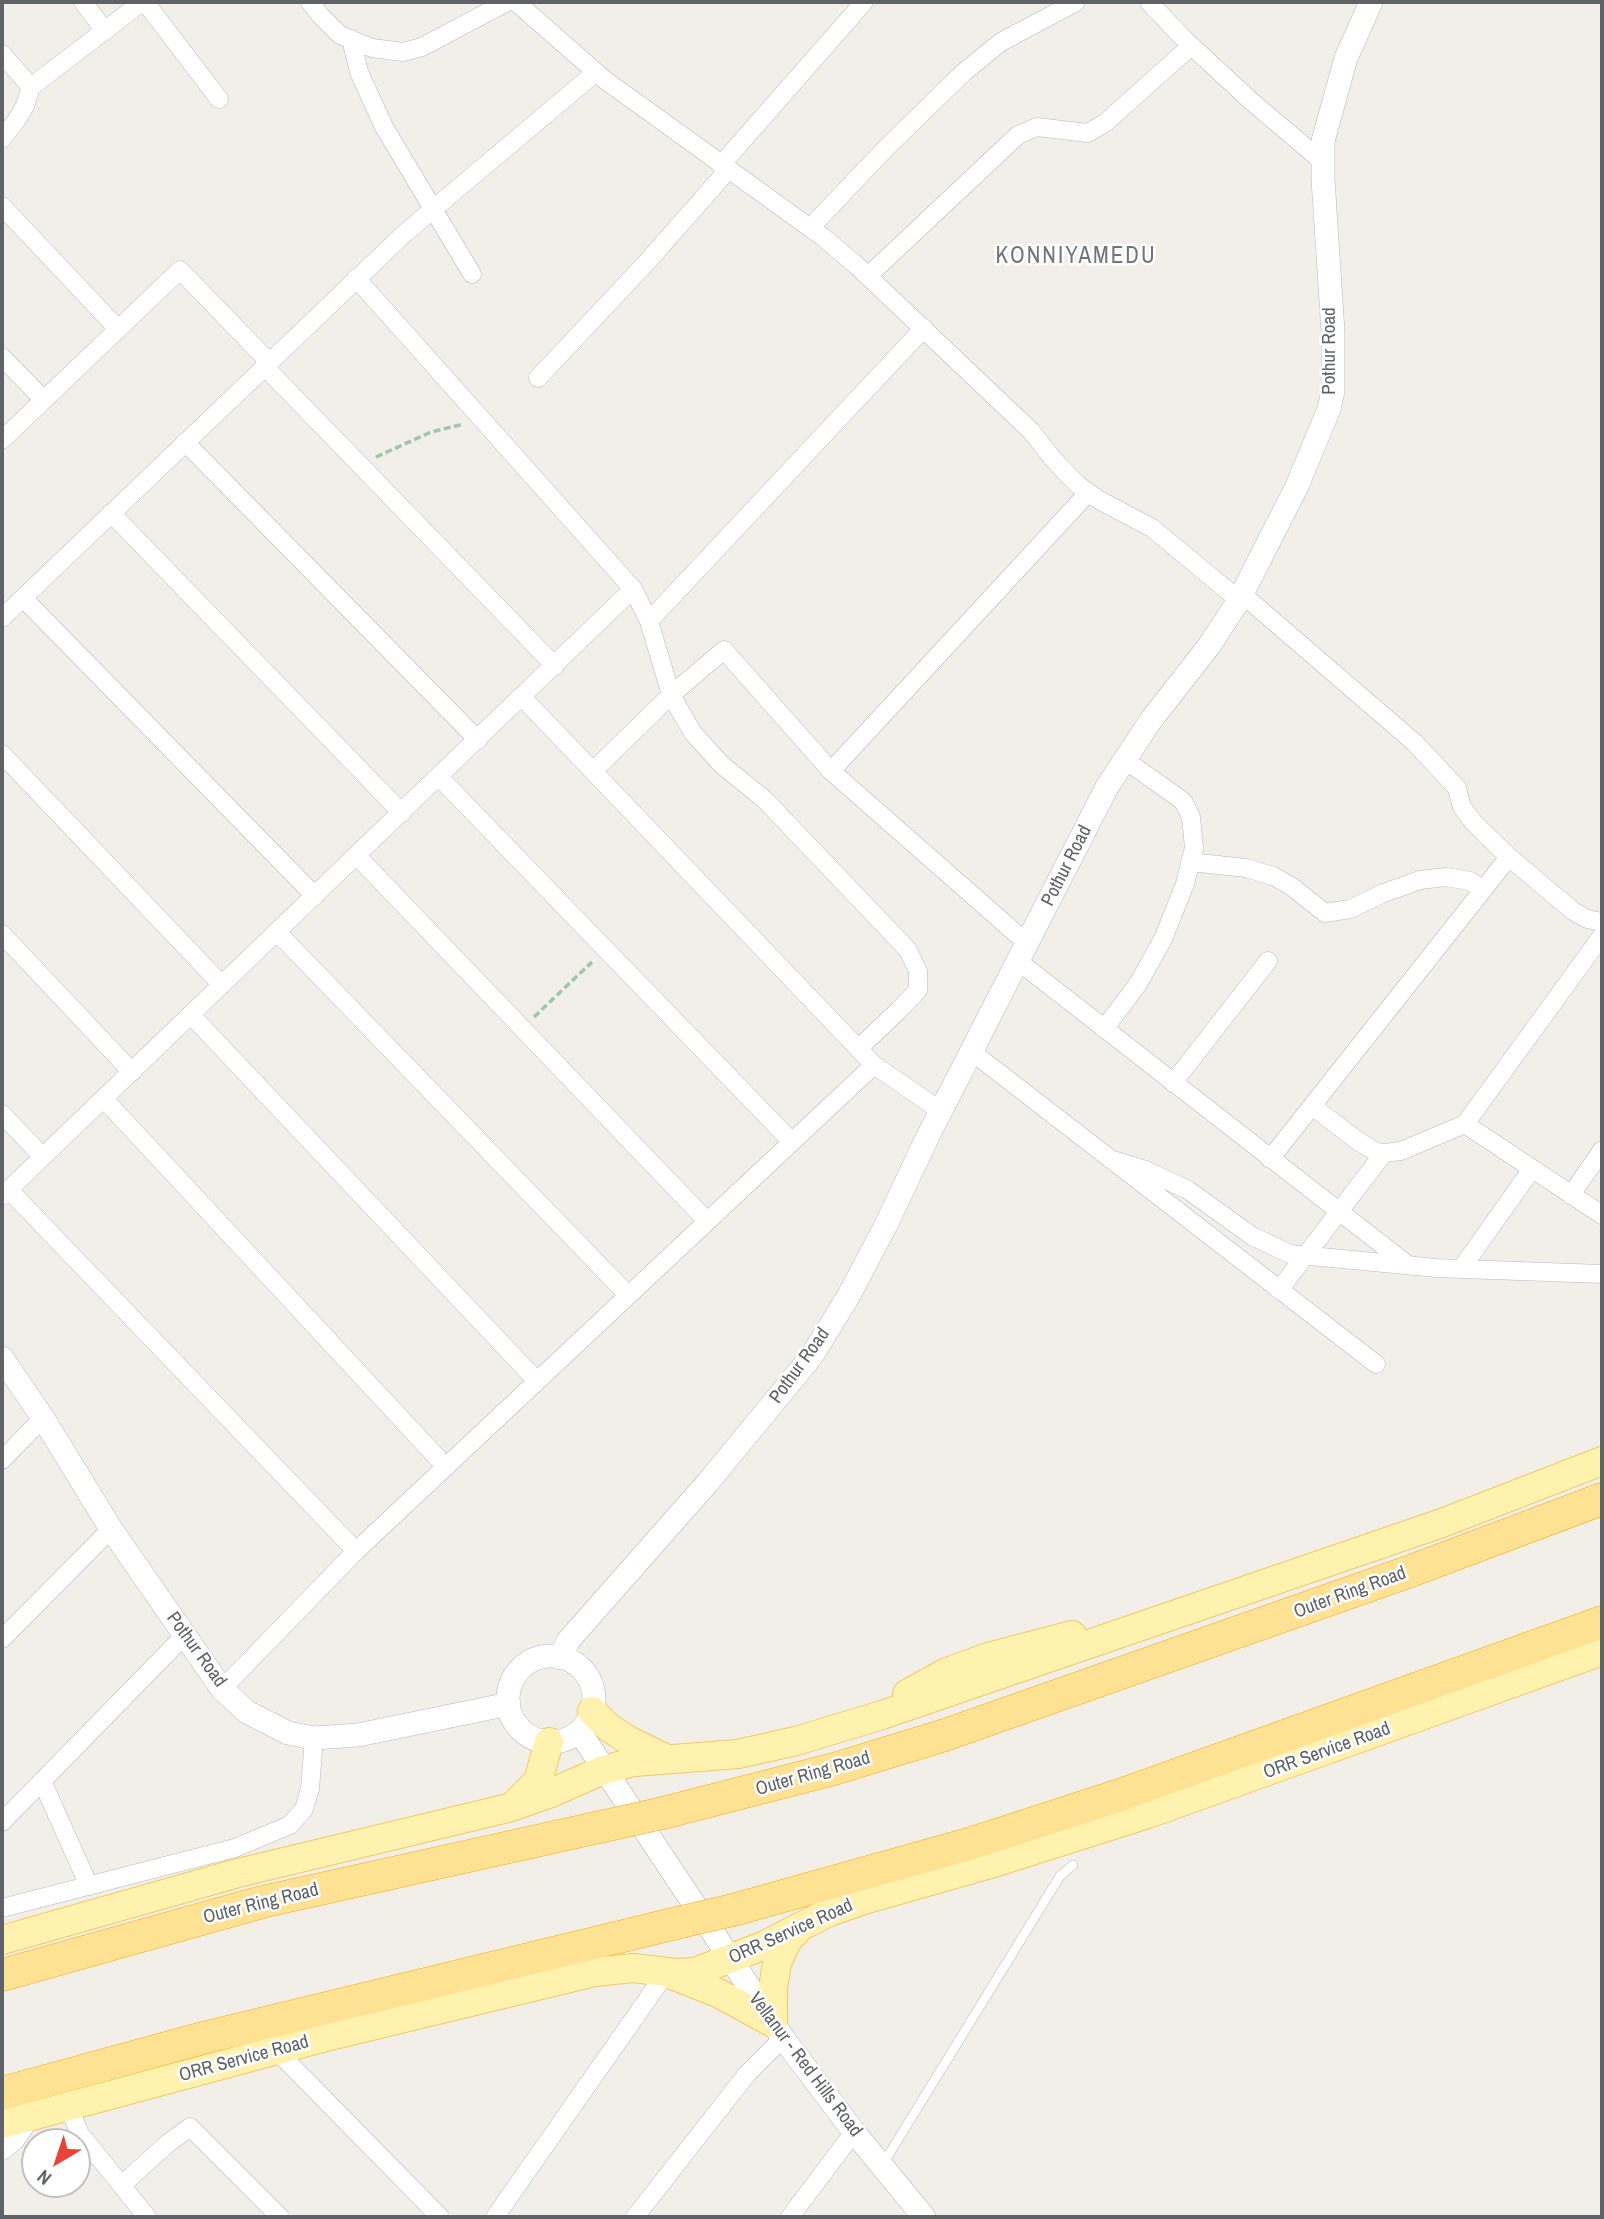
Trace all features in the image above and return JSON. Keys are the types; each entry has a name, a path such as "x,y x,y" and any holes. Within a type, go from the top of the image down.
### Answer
{"highway":[{"name":"Outer Ring Road","path":"2,1975 262,1902 663,1813 834,1769 945,1735 1408,1572 1602,1499"},
{"path":"2,2092 276,2020 733,1910 969,1844 1120,1795 1602,1622"}],"main road":[{"path":"2,1940 238,1873 513,1806 603,1770 634,1762 738,1754 796,1741 863,1721 955,1692 1442,1523 1602,1461"},
{"name":"ORR Service Road","path":"14,2121 276,2050 605,1970 633,1968 666,1973 695,1972 765,1945 828,1912 1148,1814 1602,1651"},
{"path":"586,1721 608,1727 668,1759"},
{"path":"513,1806 538,1781 549,1742"},
{"path":"778,2031 773,1988 777,1963 787,1941 800,1927"},
{"path":"666,1973 718,1993 778,2031"}],"street":[{"path":"83,2 105,31"},
{"path":"2,139 25,106 32,88 144,2 219,99"},
{"path":"310,2 330,26 351,39 388,51 415,50 507,2"},
{"path":"516,2 596,72 810,228 868,276 1031,431 1052,459 1088,493 1152,528 1241,597 1415,743 1457,789 1462,807 1474,823 1509,857 1573,911 1601,930 1465,1124 1401,1151 1384,1153 1376,1152 1358,1141 1312,1106"},
{"path":"537,378 647,261 864,2"},
{"path":"810,228 886,148 964,72 1001,43 1076,2"},
{"path":"1149,2 1251,102 1323,162"},
{"name":"Pothur Road","path":"560,1658 568,1641 709,1481 811,1357 848,1297 880,1237 940,1111 1107,787 1151,720 1209,646 1241,597 1297,486 1329,410 1333,391 1333,332 1323,141 1346,58 1371,2"},
{"path":"351,39 359,72 370,98 432,210 472,274"},
{"path":"868,276 1018,135 1037,128 1088,133 1105,123 1191,46"},
{"path":"2,54 32,88"},
{"path":"2,618 356,278 596,72"},
{"path":"2,206 118,328"},
{"path":"2,440 180,270 360,465 555,666"},
{"path":"356,278 633,589 649,621 671,695 683,719 706,749 764,799 908,950 918,971 918,990 859,1048"},
{"path":"649,621 924,328"},
{"path":"2,357 44,400"},
{"path":"185,442 478,740"},
{"path":"831,771 1088,493"},
{"path":"111,513 402,813"},
{"path":"356,1550 5,1193 633,589"},
{"path":"23,598 315,896"},
{"path":"593,771 671,695 724,650 831,771 1104,1029 1408,1265"},
{"path":"522,697 874,1065 940,1111"},
{"path":"2,754 222,985"},
{"path":"1104,1029 1138,984 1163,939 1185,884 1194,848 1191,817 1183,802 1125,760"},
{"path":"439,777 792,1142"},
{"path":"357,856 707,1221"},
{"path":"1270,1159 1509,857"},
{"path":"1190,862 1246,868 1273,876 1291,886 1325,913 1350,909 1420,880 1446,877 1470,881 1483,890"},
{"path":"277,932 628,1295"},
{"path":"2,934 132,1072"},
{"path":"1173,1083 1268,961"},
{"path":"191,1015 537,1381"},
{"path":"972,1052 1376,1364"},
{"path":"222,1689 356,1550 874,1065"},
{"path":"104,1099 446,1467"},
{"path":"2,1114 43,1157"},
{"path":"1465,1124 1602,1215"},
{"path":"1571,1195 1602,1150"},
{"path":"1279,1290 1384,1153"},
{"path":"1110,1159 1143,1169 1188,1190 1252,1236 1290,1254 1461,1269 1602,1275"},
{"path":"1461,1269 1532,1169"},
{"path":"1223,1247 1252,1236"},
{"name":"Pothur Road","path":"2,1358 43,1418 111,1529 222,1689 247,1712 288,1733 314,1738 358,1735 509,1704"},
{"path":"2,1460 43,1418"},
{"path":"2,1639 111,1529"},
{"path":"2,1822 185,1635"},
{"path":"542,1658 560,1658 579,1667 590,1682 594,1701 586,1721 565,1739 549,1742 530,1736 522,1730 516,1723 509,1704 511,1684 523,1667 542,1658"},
{"name":"Vellanur - Red Hills Road","path":"586,1721 603,1770 729,1959 778,2031 917,2214"},
{"path":"2,1908 235,1849 290,1825 304,1809 310,1789 314,1738"},
{"path":"42,1782 89,1886"},
{"path":"495,2217 666,1973"},
{"path":"635,2217 778,2031"},
{"path":"276,2050 440,2217"},
{"path":"68,2106 80,2134 147,2217"},
{"path":"2,2151 15,2141 24,2128 14,2121"},
{"path":"122,2185 190,2127 281,2217"},
{"path":"790,2217 854,2132"}],"lane":[{"path":"882,2165 1060,1876 1073,1865"}],"path":[{"path":"360,465 431,432 483,420"},
{"path":"523,1028 606,949"}],"district":[{"name":"KONNIYAMEDU","path":"1076,257"}]}
